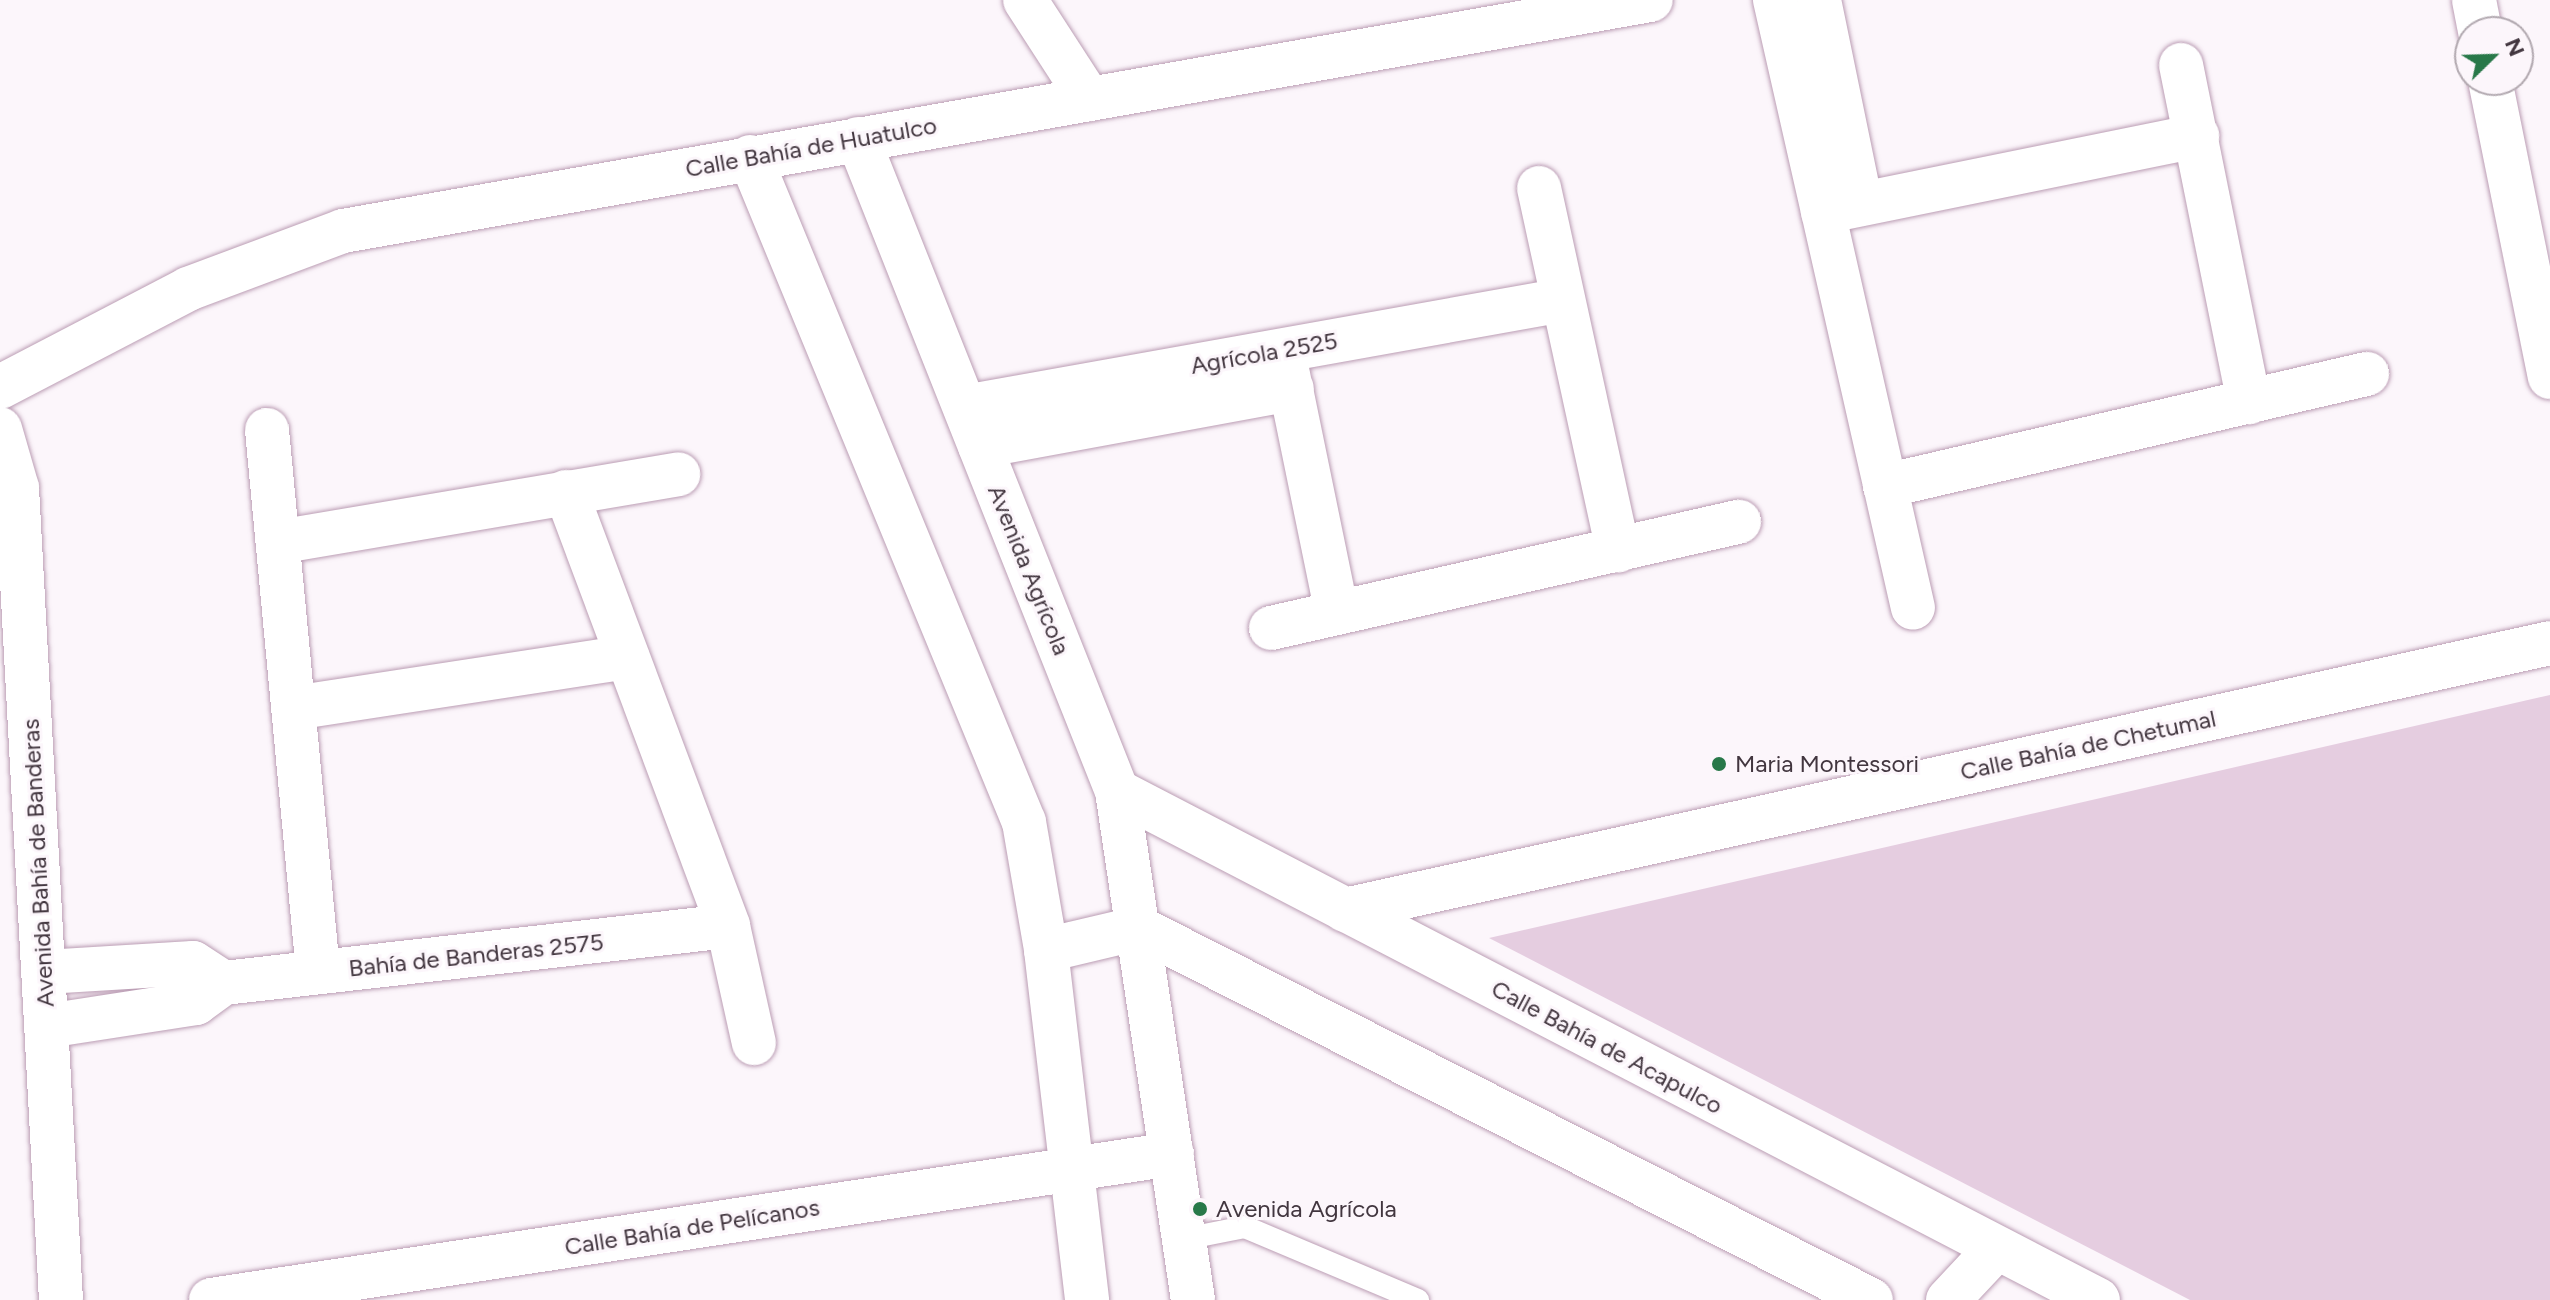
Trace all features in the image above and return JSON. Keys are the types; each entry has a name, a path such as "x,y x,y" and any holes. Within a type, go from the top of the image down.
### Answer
{"street":[{"path":"1025,0 1089,99"},
{"name":"Calle Bahía de Huatulco","path":"0,387 188,289 343,231 1651,0"},
{"path":"1775,0 1842,208"},
{"path":"1819,0 1842,208 1885,486 1913,608"},
{"path":"2181,65 2249,402"},
{"path":"2493,96 2549,365"},
{"path":"1842,208 2197,136"},
{"name":"Avenida Agrícola","path":"858,139 1117,791 1193,1300"},
{"path":"750,157 1024,822 1046,950 1069,1169 1087,1300"},
{"path":"1539,188 1618,550"},
{"name":"Agrícola 2525","path":"972,426 1287,370 1563,300"},
{"path":"1287,370 1337,613"},
{"path":"1885,486 2367,374"},
{"name":"Avenida Bahía de Banderas","path":"0,429 17,488 61,1300"},
{"path":"267,430 318,972"},
{"path":"278,542 678,474"},
{"path":"566,492 728,926 754,1043"},
{"path":"1271,628 1739,522"},
{"name":"Calle Bahía de Chetumal","path":"1345,910 2550,643"},
{"path":"294,708 627,657"},
{"name":"Calle Bahía de Acapulco","path":"1117,791 1994,1251 2028,1286 2098,1300"},
{"name":"Bahía de Banderas 2575","path":"47,1026 196,1003 224,983 728,926"},
{"path":"1046,950 1139,928 1871,1300"},
{"path":"45,972 193,963 224,983"},
{"name":"Calle Bahía de Pelícanos","path":"211,1300 1172,1154"},
{"path":"1948,1300 1994,1251"}],"lane":[{"path":"1184,1239 1245,1227 1418,1300"}],"shaded area":[{"path":"2550,695 2550,1300 2190,1300 1489,938"}],"place":[{"name":"Maria Montessori","path":"1719,764"},
{"name":"Avenida Agrícola","path":"1200,1209"}]}
